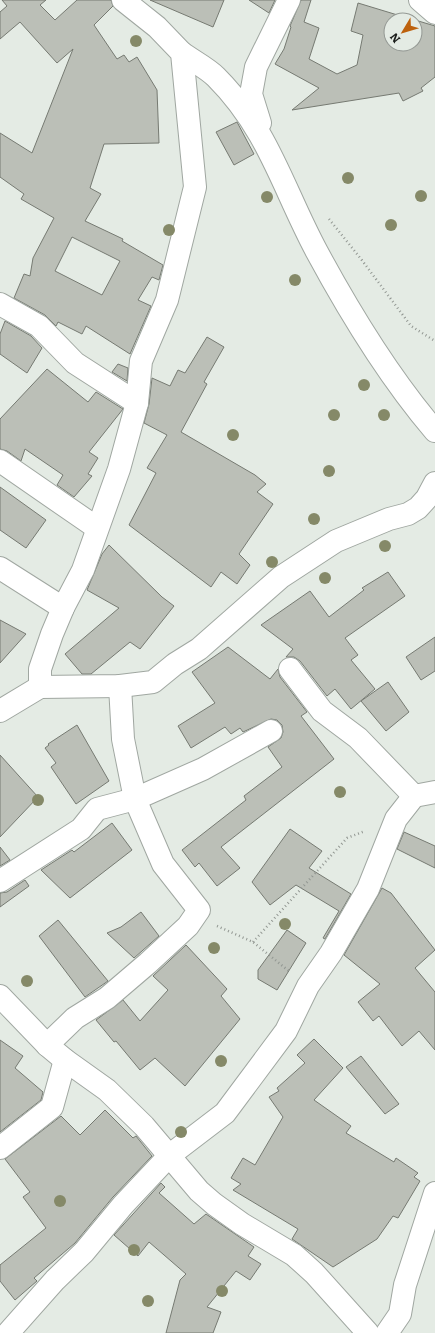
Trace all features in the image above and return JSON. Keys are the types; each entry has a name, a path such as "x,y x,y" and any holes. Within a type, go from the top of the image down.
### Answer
{"street":[{"path":"123,0 157,27 182,53 216,76 249,116 264,140 316,250 355,321 406,397 435,431"},
{"path":"264,140 251,94 256,67 289,0"},
{"path":"420,0 435,13"},
{"path":"40,687 40,669 63,608 83,570 119,469 137,403 141,361 167,300 196,187 182,53"},
{"path":"0,304 39,326 75,362 137,403"},
{"path":"0,461 97,528"},
{"path":"0,711 40,687 120,686 153,682 175,664 185,659 199,648 281,577 336,541 413,511 427,498 435,483"},
{"path":"0,568 63,608"},
{"path":"290,668 322,711 358,738 414,796"},
{"path":"47,1045 75,1018 107,998 148,963 188,926 199,910 163,864 135,799 124,739 120,686"},
{"path":"0,881 81,829 97,809 135,799 203,769 271,731"},
{"path":"8,1330 55,1280 84,1252 123,1205 170,1155 225,1113 286,1032 308,986 331,953 368,889 396,819 414,796 435,792"},
{"path":"0,996 47,1045 107,1090 144,1126 199,1191 214,1204 294,1255 314,1273 368,1333"},
{"path":"0,1148 52,1107 65,1060"},
{"path":"387,1333 400,1314 405,1285 435,1193"}],"path":[{"path":"326,216 362,259 411,326 435,341"},
{"path":"253,942 346,838 396,819"},
{"path":"199,910 220,929 238,934 253,942 308,986"}],"building":[{"path":"2,0 46,0 40,5 55,20 77,0 111,0 113,6 94,25 117,59 124,55 129,62 137,57 157,90 159,143 104,144 90,188 101,194 85,221 123,239 122,241 163,265 159,280 152,277 138,300 151,306 130,354 86,326 82,334 58,322 56,326 45,315 14,298 24,274 30,276 33,258 54,218 21,199 24,194 0,177 0,133 32,153 73,49 57,63 20,22 0,39 0,12 7,6","holes":["72,237 120,261 102,295 55,271"]},
{"path":"150,0 224,0 213,27"},
{"path":"249,0 275,0 269,13"},
{"path":"301,0 311,0 304,22 319,28 309,59 337,74 357,65 363,35 351,31 358,3 388,12 383,12 383,52 423,52 423,22 435,26 435,77 421,88 423,91 403,101 399,93 292,110 319,88 275,64 284,49 291,27 290,26"},
{"path":"237,122 254,154 234,165 216,132"},
{"path":"5,321 31,336 42,348 27,373 0,354 0,334"},
{"path":"207,337 224,347 204,382 207,384 181,432 255,475 266,484 257,492 273,504 239,554 250,565 237,584 221,572 211,587 129,525 156,473 147,468 167,435 144,423 149,404 152,378 170,386 178,370 185,373"},
{"path":"118,364 128,368 127,381 112,372"},
{"path":"47,369 88,402 96,392 123,409 89,452 98,458 88,474 92,476 74,497 57,485 63,475 25,449 21,461 7,451 0,449 0,419"},
{"path":"0,487 46,520 26,548 0,530"},
{"path":"109,545 162,597 174,606 140,649 130,642 91,674 82,674 65,654 119,608 87,590 102,554"},
{"path":"388,572 405,596 345,638 358,655 351,660 375,689 351,709 335,689 327,696 300,661 294,657 286,657 293,649 261,625 310,591 329,617 364,590 362,588"},
{"path":"0,620 26,634 0,663"},
{"path":"435,637 435,671 421,680 406,657"},
{"path":"228,647 270,679 278,669 280,677 307,712 301,716 334,759 221,847 240,868 217,886 199,863 195,867 182,850 246,800 244,796 282,767 268,747 281,738 283,732 282,725 277,720 271,719 243,732 240,728 231,734 225,727 191,748 178,726 215,703 192,672"},
{"path":"388,682 409,712 386,731 361,701"},
{"path":"77,725 109,781 76,804 51,767 56,763 45,748 49,745 48,744"},
{"path":"0,755 38,797 0,837"},
{"path":"112,823 132,850 70,898 41,870 72,850 74,852"},
{"path":"290,829 322,851 309,868 351,894 325,939 323,938 339,911 296,885 270,905 252,882"},
{"path":"404,832 435,846 435,868 397,849"},
{"path":"0,847 10,860 0,866"},
{"path":"25,880 29,886 0,907 0,893 7,892"},
{"path":"382,888 391,893 435,950 415,968 435,992 435,1050 419,1031 402,1046 379,1016 373,1021 358,1002 380,984 344,955"},
{"path":"141,912 159,936 134,958 107,933 121,927"},
{"path":"58,920 108,981 85,997 39,936"},
{"path":"287,930 306,943 277,990 258,979 258,970"},
{"path":"186,945 227,989 221,996 240,1019 185,1086 155,1058 140,1070 96,1020 123,1000 140,1021 168,990 153,976"},
{"path":"314,1039 343,1068 314,1100 351,1126 346,1133 394,1162 396,1158 418,1173 414,1177 420,1181 398,1218 393,1216 377,1239 333,1267 292,1239 298,1229 233,1190 241,1184 231,1178 243,1158 255,1165 283,1117 269,1097 279,1091 277,1088 305,1063 297,1055"},
{"path":"0,1040 23,1056 15,1068 43,1092 41,1100 0,1132"},
{"path":"361,1056 399,1104 385,1114 346,1067"},
{"path":"105,1110 133,1138 136,1136 152,1156 113,1197 75,1243 34,1278 37,1281 15,1300 0,1281 0,1265 46,1228 23,1197 30,1192 5,1159 61,1116 80,1135"},
{"path":"161,1183 165,1187 159,1193 194,1224 206,1214 254,1247 248,1256 261,1264 250,1280 236,1271 207,1307 221,1312 213,1333 166,1333 180,1280 186,1274 149,1242 138,1256 114,1235"}]}
